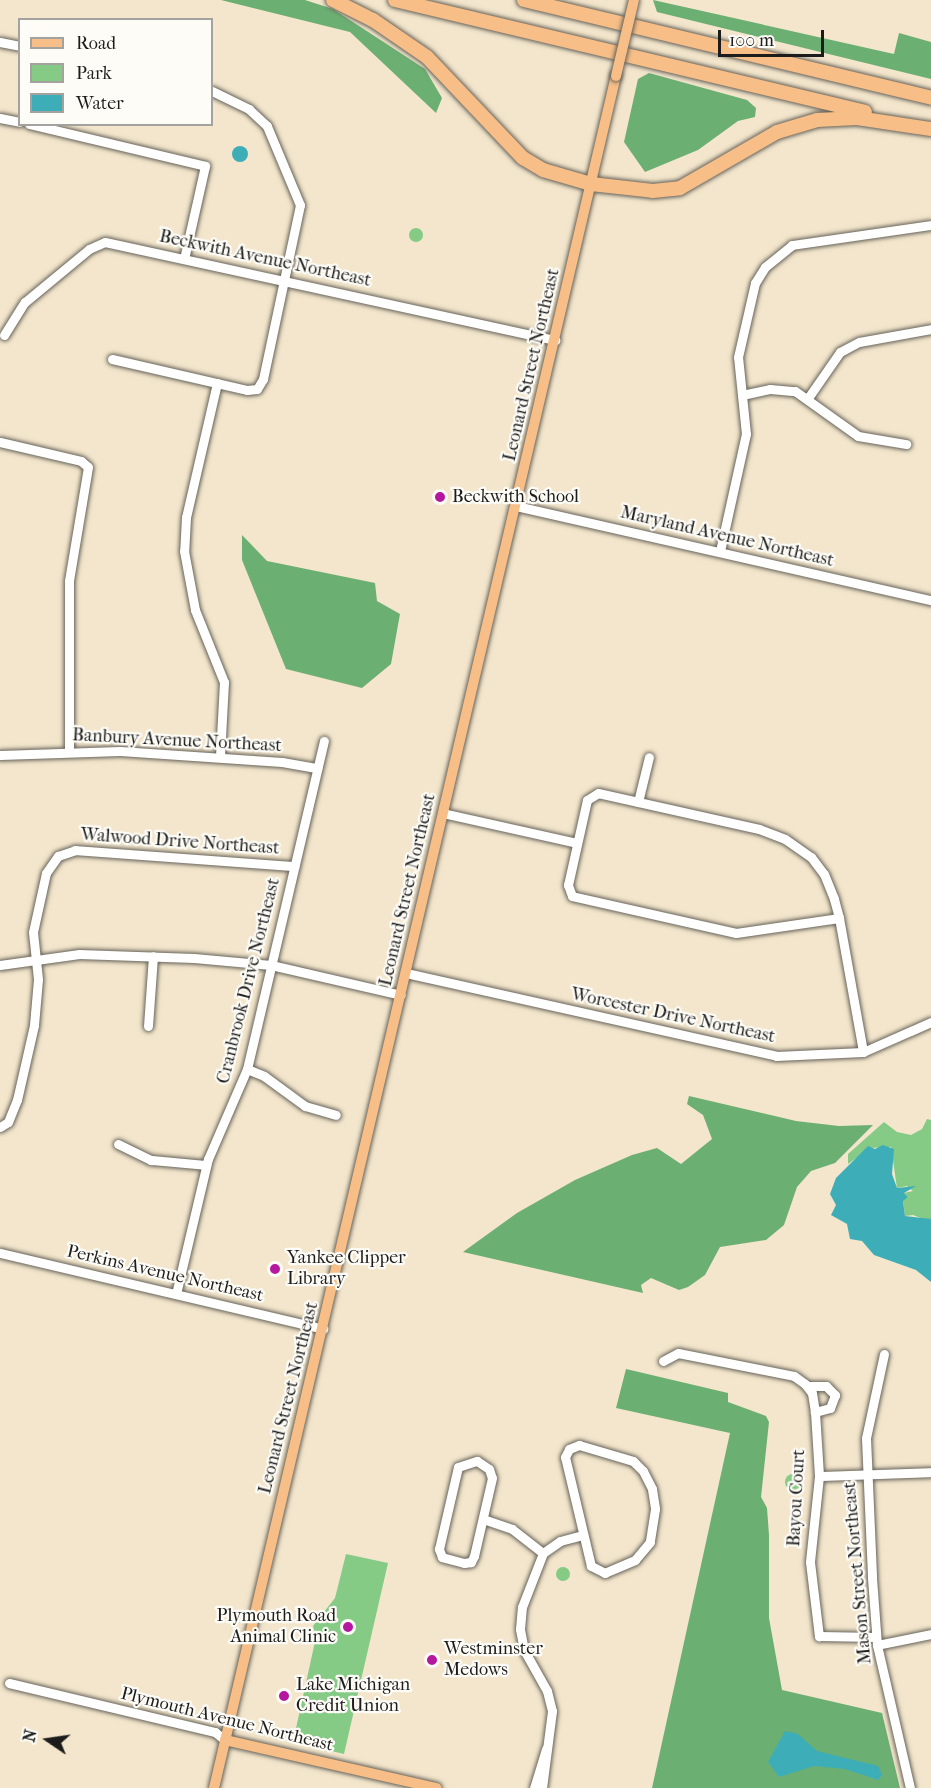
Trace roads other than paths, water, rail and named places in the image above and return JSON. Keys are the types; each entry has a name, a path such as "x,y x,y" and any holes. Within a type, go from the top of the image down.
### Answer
{"highway":[{"path":"333,0 373,20 427,57 523,158 543,170 591,184 653,191 680,188 777,132 817,120 857,118 931,129"},
{"path":"395,0 931,129"},
{"path":"524,0 931,98"},
{"path":"566,0 678,37"}],"main road":[{"name":"Leonard Street Northeast","path":"214,1788 634,0"},
{"name":"Plymouth Avenue Northeast","path":"225,1740 438,1788"}],"street":[{"path":"0,42 18,46"},
{"path":"112,359 217,384 257,389 263,379 299,221 300,205 296,190 267,126 249,109 213,91"},
{"path":"0,118 18,122"},
{"path":"37,126 205,166 184,259"},
{"path":"720,552 746,434 737,370 755,284 777,254 809,241 931,225"},
{"name":"Beckwith Avenue Northeast","path":"4,335 25,302 98,243 115,243 555,340"},
{"path":"808,398 840,352 859,342 931,329"},
{"path":"217,384 186,517 184,551 195,610 224,682 220,757"},
{"path":"742,395 783,388 808,398 858,436 906,444"},
{"path":"0,442 86,463 87,472 69,581 69,751"},
{"name":"Maryland Avenue Northeast","path":"516,507 931,600"},
{"name":"Cranbrook Drive Northeast","path":"176,1294 206,1165 247,1070 324,741"},
{"name":"Banbury Avenue Northeast","path":"0,755 69,751 220,757 317,768"},
{"path":"638,802 649,757"},
{"path":"839,918 736,933 572,896 568,885 587,800 594,794 759,829 785,839 811,857 824,874 839,918 862,1052"},
{"path":"443,813 577,843"},
{"name":"Walwood Drive Northeast","path":"35,959 33,932 46,873 52,862 64,853 75,850 294,866"},
{"path":"0,965 96,953 153,956 272,965 401,994"},
{"path":"148,1026 153,956"},
{"path":"2,1126 18,1097 34,1025 38,994 35,959"},
{"name":"Worcester Drive Northeast","path":"406,973 752,1053 807,1056 862,1052 931,1022"},
{"path":"247,1070 264,1076 305,1107 336,1116"},
{"path":"118,1144 151,1160 206,1165"},
{"name":"Perkins Avenue Northeast","path":"0,1253 323,1329"},
{"path":"663,1362 678,1353 794,1376 807,1386 826,1386 835,1395 830,1408 815,1412"},
{"name":"Mason Street Northeast","path":"884,1354 866,1438 866,1475 876,1641 910,1788"},
{"name":"Bayou Court","path":"807,1386 812,1393 815,1412 819,1476 810,1562 819,1636 876,1641"},
{"path":"579,1446 633,1461 643,1471 656,1509 652,1538 642,1554 605,1573 591,1566 583,1535 565,1457 569,1449 579,1446"},
{"path":"477,1461 492,1475 483,1519 471,1562 440,1555 457,1470 462,1464 477,1461"},
{"path":"819,1476 931,1472"},
{"path":"483,1519 512,1529 543,1553"},
{"path":"542,1788 551,1702 528,1660 520,1629 522,1607 543,1553 560,1541 583,1535"},
{"path":"876,1641 931,1634"},
{"name":"Plymouth Avenue Northeast","path":"9,1683 214,1732 225,1740"},
{"path":"534,1788 547,1747"}],"water":[{"path":"240,146 248,154 240,162 232,154"},
{"path":"883,1145 894,1149 892,1174 897,1188 916,1186 904,1193 908,1197 903,1201 905,1216 931,1219 931,1282 916,1270 874,1255 862,1241 850,1239 847,1224 831,1215 836,1205 830,1194 836,1178 868,1146 875,1149"},
{"path":"785,1731 798,1734 817,1751 878,1766 882,1775 878,1780 845,1769 814,1766 779,1777 768,1762"}],"place":[{"name":"Beckwith School","path":"440,497"},
{"name":"Yankee Clipper Library","path":"275,1269"},
{"name":"Plymouth Road Animal Clinic","path":"348,1627"},
{"name":"Westminster Medows","path":"432,1660"},
{"name":"Lake Michigan Credit Union","path":"284,1696"}]}
